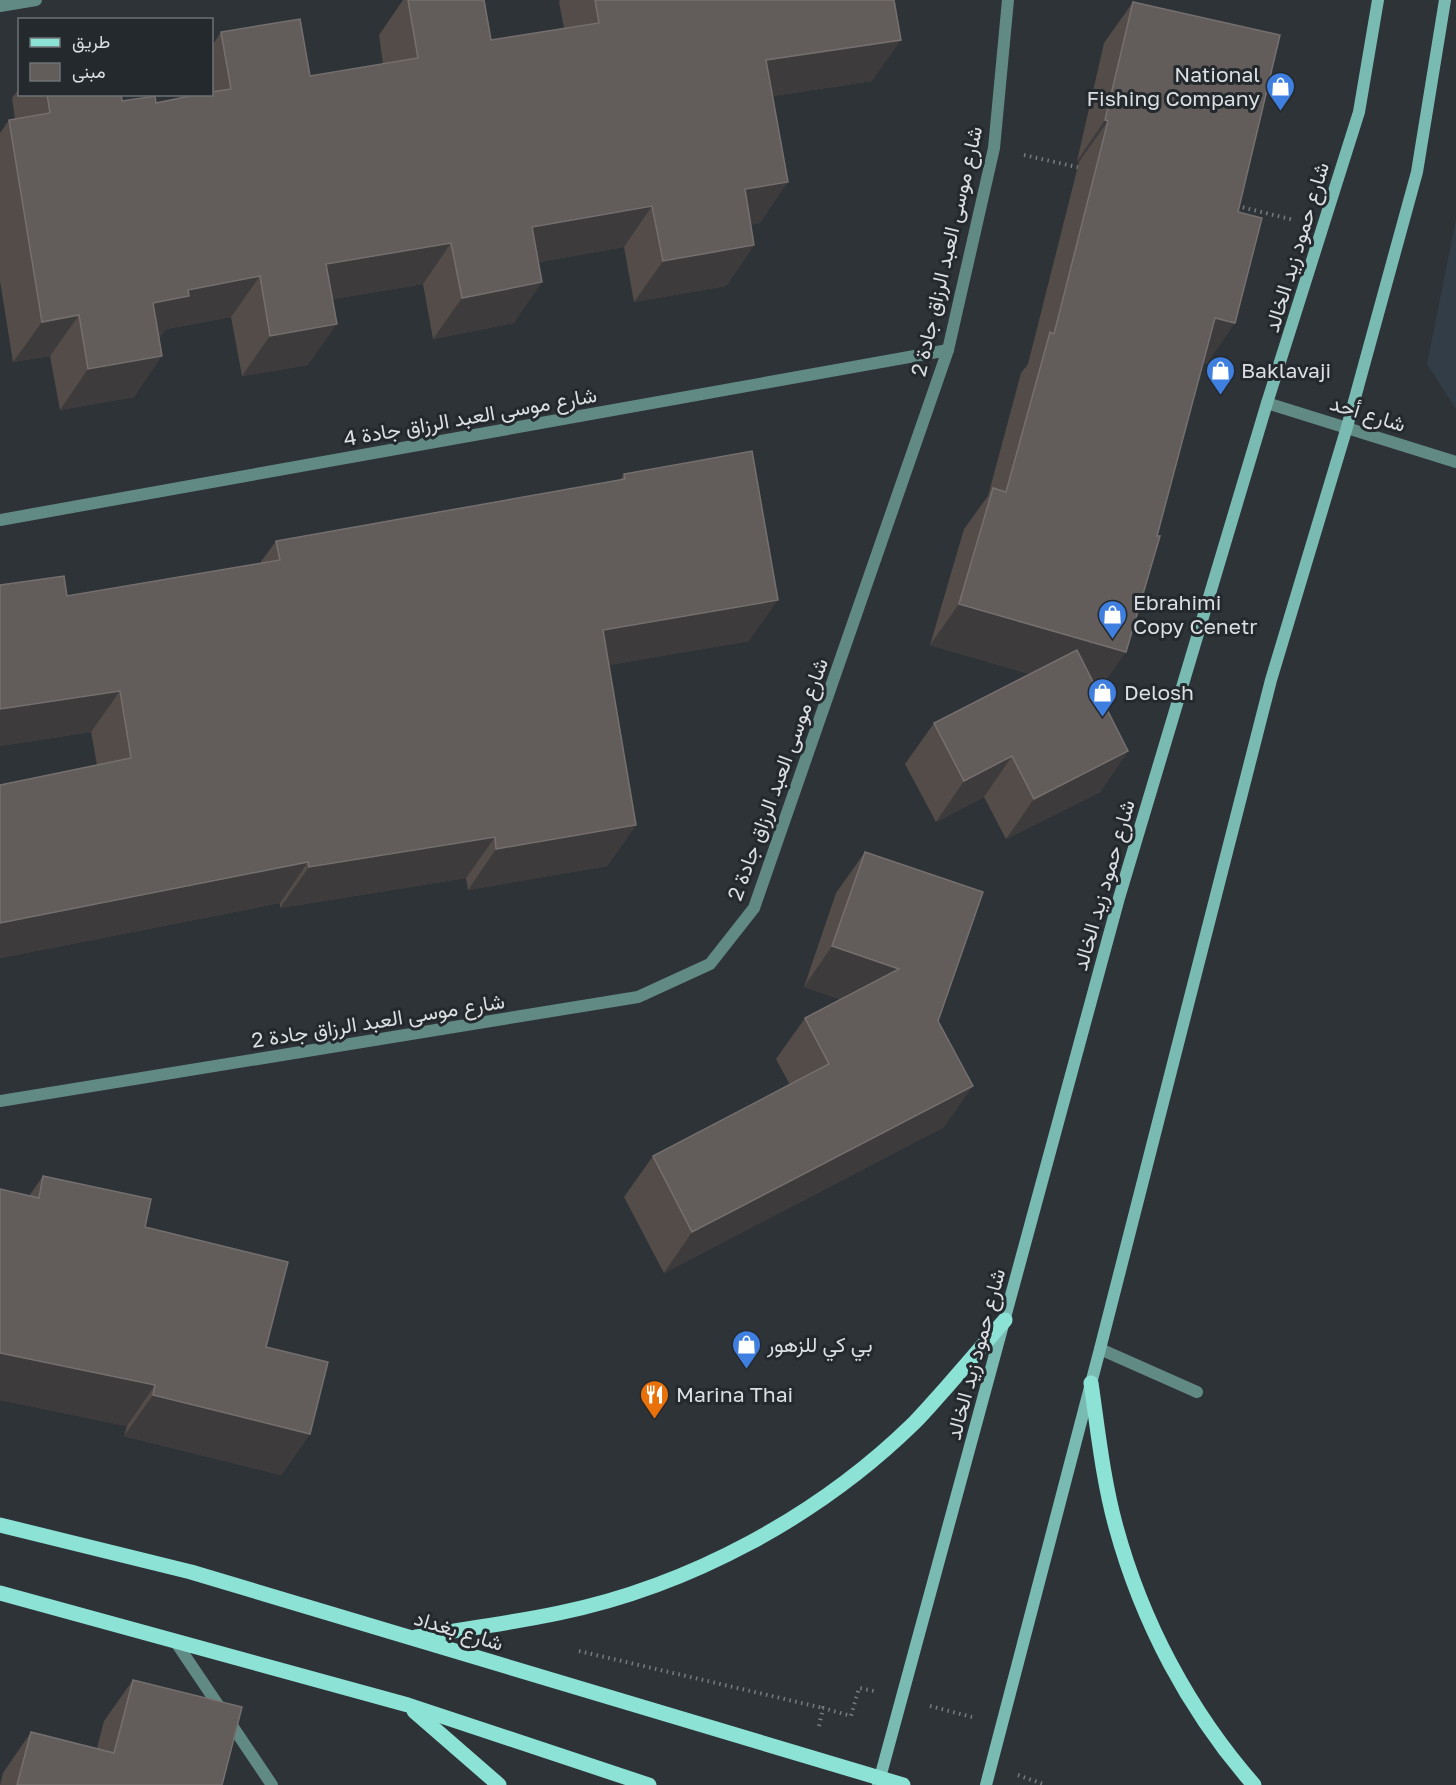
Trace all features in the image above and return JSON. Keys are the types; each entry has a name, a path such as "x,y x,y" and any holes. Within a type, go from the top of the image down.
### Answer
{"main road":[{"name":"شارع حمود زيد الخالد","path":"879,1782 1119,897 1267,403 1359,112 1378,0"},
{"path":"986,1785 1100,1349 1270,680 1347,427 1417,172 1445,0"},
{"path":"410,1638 560,1613 610,1600 709,1563 756,1540 815,1503 879,1455 916,1421 1005,1320"},
{"path":"1091,1383 1104,1477 1115,1526 1149,1621 1171,1666 1202,1718 1254,1785"},
{"name":"شارع بغداد","path":"0,1525 191,1572 879,1782 903,1785"},
{"path":"0,1593 408,1705 649,1785"},
{"path":"408,1705 500,1785"}],"street":[{"path":"0,6 36,0"},
{"name":"شارع موسى العبد الرزاق جادة 2","path":"0,1101 638,997 710,964 754,908 948,350 994,148 1008,0"},
{"name":"شارع موسى العبد الرزاق جادة 4","path":"0,520 948,350"},
{"name":"شارع أحد","path":"1267,403 1456,462"},
{"path":"1100,1349 1197,1392"},
{"path":"175,1641 272,1785"}],"path":[{"path":"994,148 1085,169"},
{"path":"1232,205 1323,226"},
{"path":"575,1651 823,1708"}],"shaded area":[{"path":"1456,219 1456,409 1427,364"}],"building":[{"path":"408,0 484,0 491,40 599,23 595,0 894,0 901,40 766,60 788,182 745,189 754,245 663,261 652,206 532,227 542,282 462,298 451,243 326,264 337,324 270,336 260,276 188,290 189,296 153,303 162,356 88,369 79,315 42,322 9,120 50,113 47,96 121,96 122,101 155,96 156,103 190,96 213,96 213,92 231,89 221,32 300,19 310,76 418,58"},
{"path":"1133,2 1280,35 1238,212 1262,218 1235,323 1215,318 1157,536 1160,536 1126,652 959,604 993,488 1006,492 1050,332 1054,334 1108,121 1105,120"},
{"path":"752,451 778,600 603,630 636,825 496,849 495,837 309,867 308,862 0,923 0,785 131,758 120,691 0,709 0,585 64,576 67,596 280,560 276,541 625,479 624,474"},
{"path":"1077,650 1128,751 1034,799 1012,756 964,781 934,723"},
{"path":"865,852 983,892 938,1021 973,1086 692,1232 653,1156 829,1064 805,1018 899,969 832,946"},
{"path":"43,1176 151,1199 145,1227 288,1262 266,1347 328,1362 310,1434 153,1395 155,1385 0,1353 0,1189 39,1198"},
{"path":"133,1680 242,1707 222,1785 17,1785 31,1732 114,1753"}],"place":[{"name":"National Fishing Company","path":"1281,112"},
{"name":"Baklavaji","path":"1220,396"},
{"name":"Ebrahimi Copy Cenetr","path":"1112,640"},
{"name":"Delosh","path":"1103,718"},
{"name":"بي كي للزهور","path":"746,1370"},
{"name":"Marina Thai","path":"655,1420"}]}
